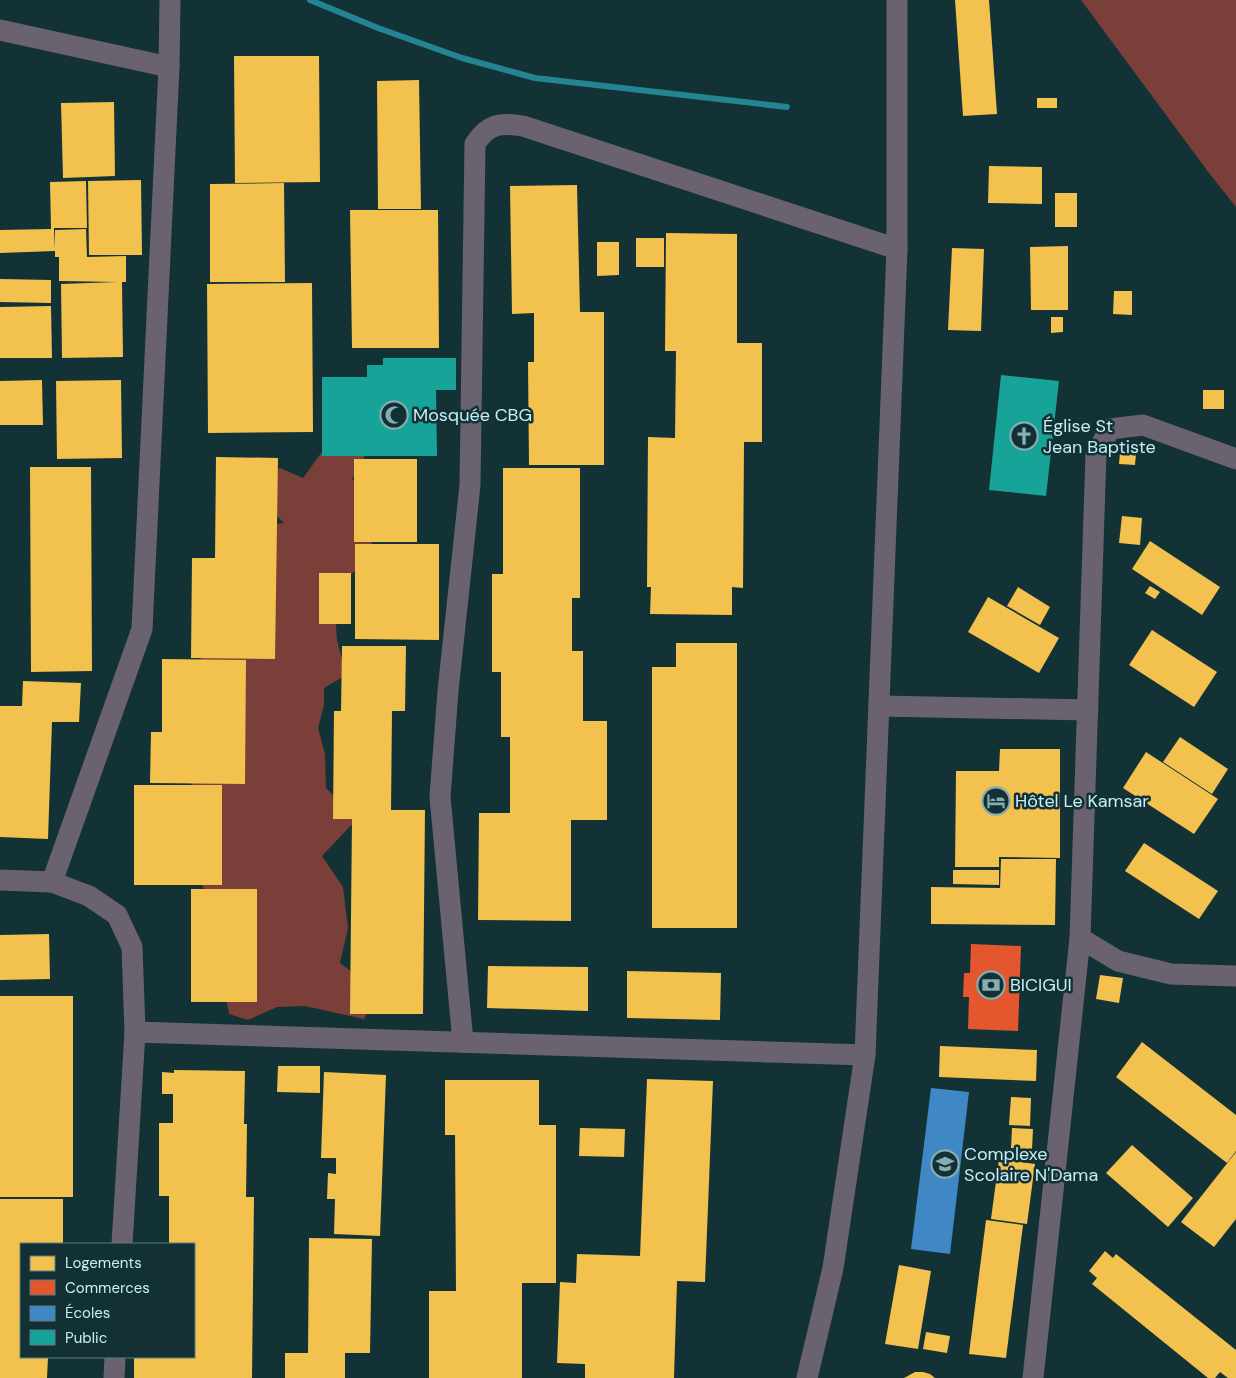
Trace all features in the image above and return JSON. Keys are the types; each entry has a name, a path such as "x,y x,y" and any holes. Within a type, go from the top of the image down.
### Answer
{"street":[{"path":"52,882 142,628 169,58 170,0"},
{"path":"807,1378 833,1268 865,1055 897,249 897,0"},
{"path":"0,30 169,58"},
{"path":"464,1042 440,797 448,691 470,485 475,144 482,134 494,126 508,123 523,126 897,249"},
{"path":"1033,1378 1080,938 1096,454 1110,429 1143,425 1236,459"},
{"path":"879,706 1088,710"},
{"path":"0,880 52,882 89,896 117,915 132,947 135,1032 122,1243"},
{"path":"1080,938 1118,961 1171,974 1236,976"},
{"path":"135,1032 865,1055"},
{"path":"114,1378 115,1358"}],"shaded area":[{"path":"1081,0 1236,0 1236,207 1209,173"},
{"path":"358,437 365,456 352,479 376,496 374,528 366,559 349,575 333,582 337,640 346,675 324,688 324,705 318,728 325,754 326,788 357,819 322,856 343,887 348,928 340,963 378,991 364,1019 305,1006 277,1007 248,1020 229,1014 215,934 198,867 206,802 181,771 194,676 256,526 284,523 262,501 255,480 280,468 303,478 332,438"}],"building: Logements":[{"path":"955,0 989,0 997,114 963,116"},
{"path":"234,56 319,56 320,182 235,183"},
{"path":"419,80 421,209 378,209 377,81"},
{"path":"1037,98 1057,98 1057,108 1037,108"},
{"path":"114,102 115,176 63,178 61,103"},
{"path":"989,166 1042,167 1042,204 988,203"},
{"path":"141,180 142,255 89,255 88,181"},
{"path":"86,181 87,228 54,228 54,249 55,230 86,229 87,257 126,256 126,282 122,282 123,357 62,358 61,284 117,282 59,281 59,257 55,257 55,251 0,253 0,230 51,229 50,182"},
{"path":"284,183 285,282 210,282 210,184"},
{"path":"577,185 580,312 604,312 604,465 529,465 528,362 534,362 534,313 512,314 510,186"},
{"path":"1055,193 1077,193 1077,227 1055,227"},
{"path":"350,210 438,210 439,348 352,348"},
{"path":"666,233 737,234 737,343 762,343 762,442 744,442 743,588 732,587 732,615 650,614 651,587 647,587 648,437 675,438 676,351 665,351"},
{"path":"636,238 664,238 664,267 636,267"},
{"path":"597,242 619,242 619,275 597,276"},
{"path":"1068,246 1068,310 1031,310 1030,247"},
{"path":"952,248 984,249 981,331 948,330"},
{"path":"0,279 51,280 51,303 0,302"},
{"path":"312,283 313,432 208,433 207,284"},
{"path":"1114,291 1132,291 1132,315 1113,314"},
{"path":"51,306 52,358 0,358 0,307"},
{"path":"1051,317 1063,317 1063,332 1051,333"},
{"path":"42,380 43,425 0,425 0,381"},
{"path":"121,380 122,458 57,459 56,381"},
{"path":"1203,390 1224,390 1224,409 1203,409"},
{"path":"1121,442 1137,443 1135,465 1119,464"},
{"path":"216,457 278,458 275,659 191,658 192,558 215,558"},
{"path":"354,459 417,459 417,542 354,542"},
{"path":"30,467 91,467 92,671 31,672"},
{"path":"503,468 580,468 580,598 572,598 572,651 583,651 583,721 607,721 607,820 571,820 571,921 478,920 479,813 510,813 510,737 501,737 501,672 492,672 492,574 503,574"},
{"path":"1122,516 1142,518 1140,545 1119,543"},
{"path":"1150,541 1220,587 1202,615 1132,569"},
{"path":"355,544 439,544 439,640 355,639"},
{"path":"319,573 351,573 351,624 319,624"},
{"path":"1150,586 1160,592 1155,599 1145,593"},
{"path":"1018,587 1050,607 1040,625 1007,606"},
{"path":"988,597 1059,638 1039,673 968,632"},
{"path":"1152,630 1217,672 1194,707 1129,665"},
{"path":"676,643 737,643 737,928 652,928 652,667 676,667"},
{"path":"342,646 406,646 405,711 392,711 391,810 425,810 423,1014 350,1014 352,819 333,819 334,711 341,711"},
{"path":"162,659 246,660 245,784 150,783 151,732 162,732"},
{"path":"23,681 81,683 79,722 52,722 48,839 0,837 0,706 22,706"},
{"path":"1180,737 1228,769 1212,794 1163,762"},
{"path":"1000,749 1060,749 1060,858 999,857 999,867 955,867 956,771 999,771"},
{"path":"1146,752 1218,799 1194,834 1123,788"},
{"path":"134,785 222,785 222,885 134,885"},
{"path":"1144,843 1218,891 1199,919 1125,871"},
{"path":"1001,859 1056,859 1055,925 931,924 931,887 1000,888"},
{"path":"953,870 999,870 999,885 953,884"},
{"path":"191,889 257,889 257,1002 191,1002"},
{"path":"49,934 50,979 0,980 0,935"},
{"path":"488,966 588,967 588,1011 487,1008"},
{"path":"627,971 721,973 720,1020 627,1018"},
{"path":"1100,975 1123,978 1119,1003 1096,999"},
{"path":"0,996 73,996 73,1197 0,1197"},
{"path":"1142,1042 1236,1115 1236,1151 1227,1163 1116,1077"},
{"path":"940,1046 1037,1050 1036,1081 939,1077"},
{"path":"278,1066 320,1066 320,1093 277,1092"},
{"path":"174,1070 245,1071 244,1124 247,1124 246,1197 254,1197 252,1378 134,1378 134,1358 195,1358 195,1243 169,1243 169,1196 159,1196 159,1123 173,1123 173,1094 162,1094 162,1072 174,1073"},
{"path":"324,1072 386,1075 380,1236 334,1234 335,1199 327,1199 328,1173 336,1174 336,1158 321,1158"},
{"path":"647,1079 713,1081 705,1282 677,1281 674,1378 585,1378 585,1364 557,1363 560,1282 576,1283 577,1254 640,1256"},
{"path":"445,1080 539,1080 539,1125 556,1125 556,1283 522,1283 522,1378 429,1378 429,1291 456,1291 455,1135 445,1135"},
{"path":"1011,1097 1031,1098 1030,1126 1009,1125"},
{"path":"580,1128 625,1129 624,1157 579,1156"},
{"path":"1012,1128 1033,1129 1032,1149 1011,1148"},
{"path":"1132,1145 1193,1198 1168,1227 1106,1173"},
{"path":"1236,1152 1236,1219 1214,1247 1181,1222"},
{"path":"999,1159 1035,1164 1027,1224 991,1219"},
{"path":"0,1199 63,1199 63,1243 20,1243 20,1358 48,1358 47,1378 0,1378"},
{"path":"986,1220 1023,1225 1006,1358 969,1354"},
{"path":"309,1238 372,1239 370,1353 345,1353 345,1378 285,1378 285,1353 308,1353"},
{"path":"1105,1251 1113,1258 1116,1254 1236,1350 1236,1378 1228,1378 1220,1372 1215,1378 1208,1378 1092,1284 1097,1278 1089,1271"},
{"path":"899,1265 931,1271 918,1349 885,1344"},
{"path":"926,1332 950,1336 947,1353 923,1349"},
{"path":"915,1372 930,1374 935,1378 904,1378"}],"building: Commerces":[{"name":"BICIGUI","path":"971,944 1021,946 1018,1031 968,1029 969,997 963,997 964,973 970,973"}],"building: Écoles":[{"path":"931,1088 969,1092 950,1254 911,1249"}],"building: Public":[{"path":"383,358 456,358 456,390 436,390 437,456 322,456 322,377 367,377 367,365 383,365"},
{"name":"Église St Jean Baptiste","path":"1001,375 1059,381 1046,496 989,490"}],"waterway":[{"path":"310,0 378,28 462,58 535,78 787,107"}],"place":[{"name":"Mosquée CBG","path":"394,415"},
{"name":"Église St Jean Baptiste","path":"1024,436"},
{"name":"Hôtel Le Kamsar","path":"996,801"},
{"name":"BICIGUI","path":"991,985"},
{"name":"Complexe Scolaire N'Dama","path":"945,1164"}]}
